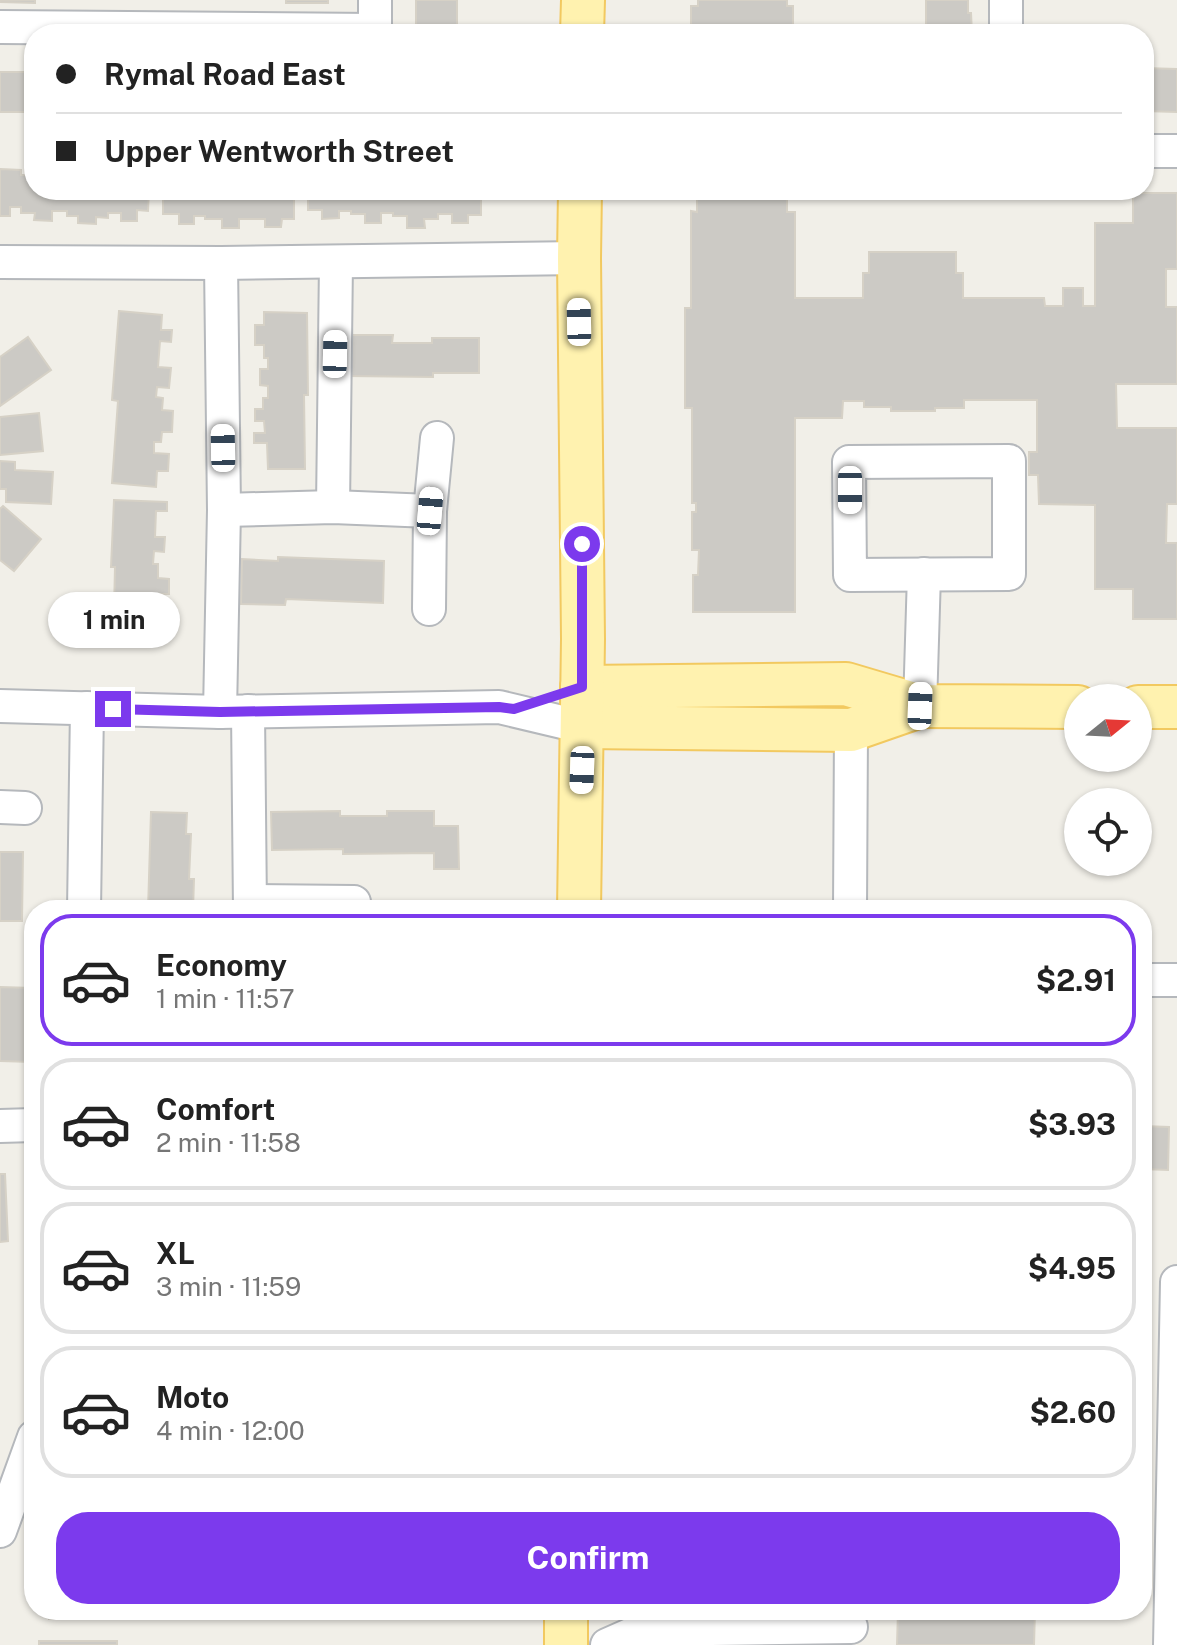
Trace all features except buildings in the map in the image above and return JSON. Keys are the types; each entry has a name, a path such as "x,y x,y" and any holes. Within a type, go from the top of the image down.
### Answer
{"main road":[{"path":"582,24 583,0"},
{"path":"579,900 582,707 580,200"},
{"path":"582,707 846,684 920,706 1064,707"},
{"path":"582,707 851,730 920,706"},
{"path":"1152,707 1177,707"},
{"path":"566,1620 566,1645"}],"street":[{"path":"375,0 375,24"},
{"path":"1006,0 1006,24"},
{"path":"0,27 77,14 263,24"},
{"path":"1154,151 1177,151"},
{"path":"0,262 221,263 579,258"},
{"path":"333,507 336,262"},
{"path":"221,263 224,510 234,711 251,900"},
{"path":"429,609 430,511 437,438"},
{"path":"1009,461 1009,574 924,574 850,575 849,462 1009,461"},
{"path":"224,510 333,507 430,511"},
{"path":"920,706 924,574"},
{"path":"0,706 234,711 582,707"},
{"path":"84,900 87,708"},
{"path":"850,900 851,730"},
{"path":"1152,980 1177,980"},
{"path":"0,1126 24,1125"},
{"path":"1170,1645 1177,1282"},
{"path":"0,1531 24,1465"},
{"path":"607,1645 641,1630 851,1627"}],"route":[{"path":"113,709 220,712 514,709 582,687 582,544"}]}
